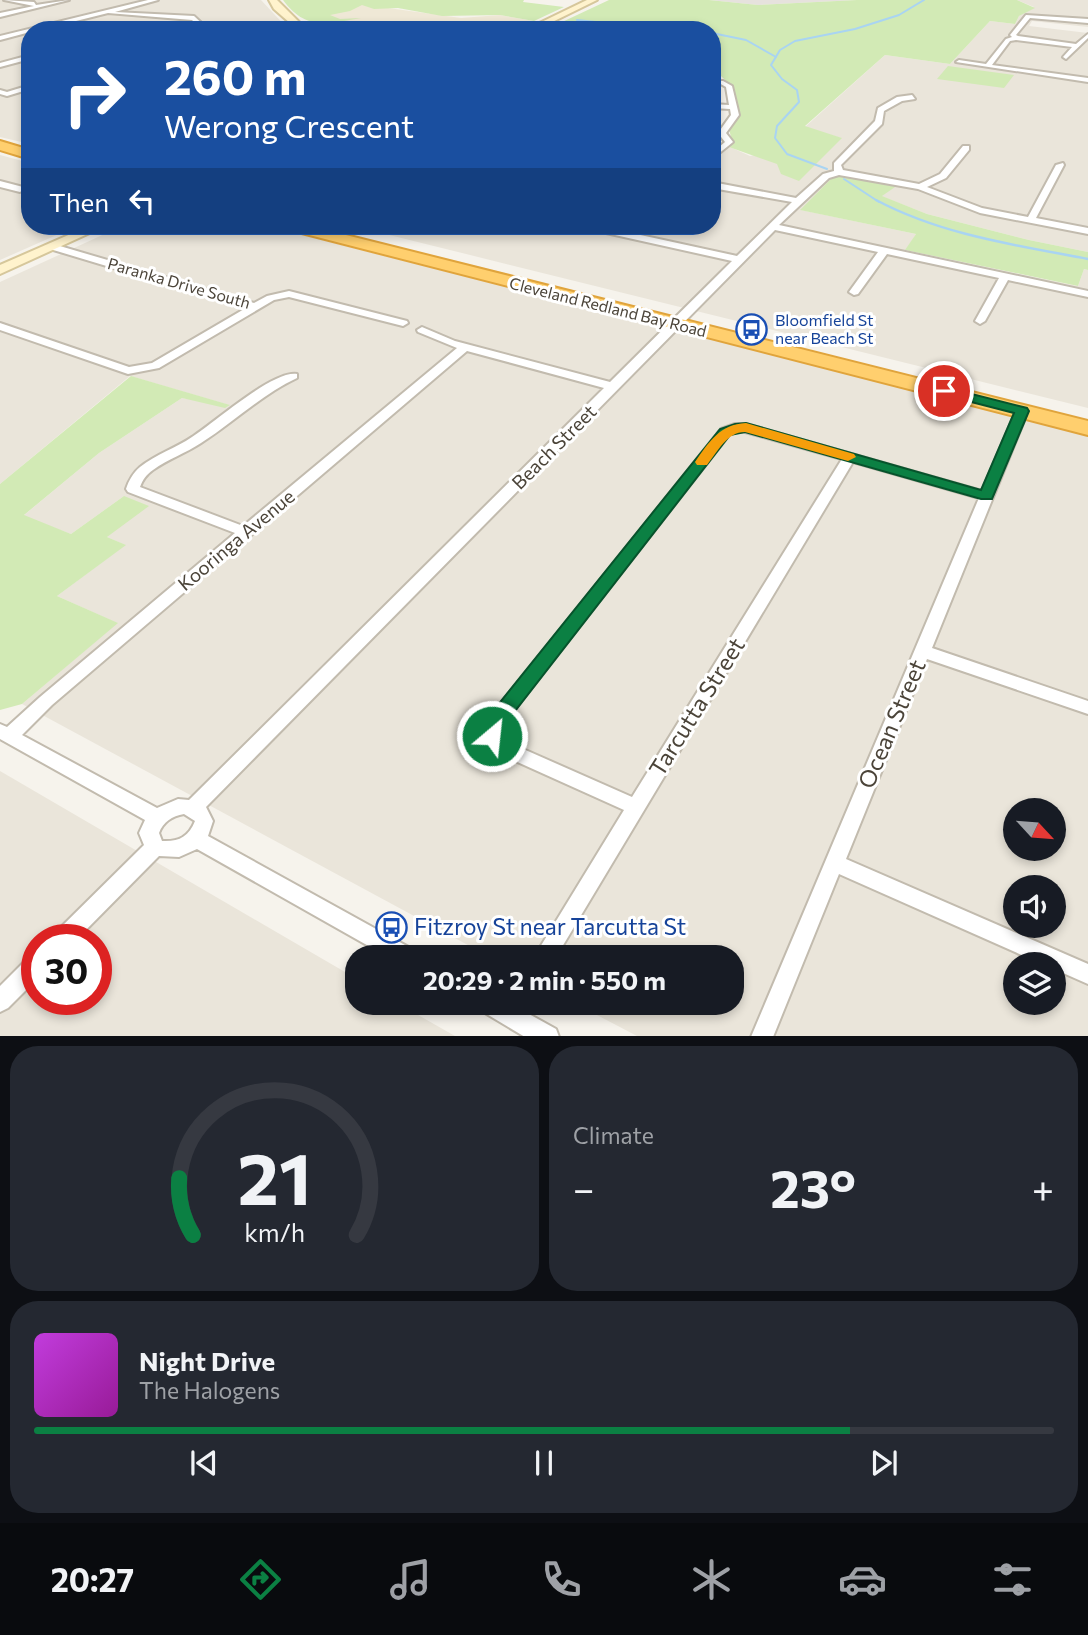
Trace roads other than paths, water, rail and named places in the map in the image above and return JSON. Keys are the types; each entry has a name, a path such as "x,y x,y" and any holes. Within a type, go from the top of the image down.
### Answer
{"highway":[{"path":"0,145 21,151"},
{"name":"Cleveland Redland Bay Road","path":"329,235 1088,417"},
{"name":"Cleveland Redland Bay Road","path":"358,235 1088,428"}],"street":[{"path":"7,0 42,5"},
{"path":"0,15 66,0"},
{"path":"68,21 155,0"},
{"path":"273,0 293,21"},
{"path":"547,21 593,0"},
{"path":"117,2 132,6"},
{"path":"106,12 128,16 194,18 197,21"},
{"path":"1016,38 1013,35 1028,16 1088,21"},
{"path":"0,38 21,33"},
{"path":"1066,57 1087,36"},
{"path":"988,65 1008,40 1016,38 1077,46"},
{"path":"0,55 17,60"},
{"path":"0,65 21,59"},
{"path":"959,62 1088,80"},
{"path":"721,82 730,86 734,107 734,116 723,129 723,136 729,142 721,149"},
{"name":"Beach Street","path":"193,808 798,201 826,176 839,172 837,165 879,122 881,110 900,99 912,97"},
{"path":"721,106 734,107"},
{"path":"920,187 943,176 966,148"},
{"path":"1031,220 1059,165"},
{"path":"839,172 920,187 980,210 1088,231"},
{"path":"0,184 20,189"},
{"path":"721,187 798,201"},
{"path":"774,227 1088,294"},
{"path":"0,270 79,235"},
{"path":"628,235 741,260"},
{"name":"Paranka Drive South","path":"52,247 255,307 271,298 289,294 402,323"},
{"path":"854,292 884,251"},
{"path":"980,321 1005,276"},
{"path":"0,327 128,370 141,370 155,366 255,307"},
{"path":"385,318 397,309"},
{"path":"422,330 466,346 614,387"},
{"name":"Kooringa Avenue","path":"4,733 46,701 466,346"},
{"path":"245,532 171,502 139,493 133,489 135,482 149,467 195,441 273,384 293,376"},
{"name":"Ocean Street","path":"762,1036 1022,411"},
{"path":"636,807 499,746 492,736 496,721 725,432 746,428 986,496"},
{"name":"Tarcutta Street","path":"551,945 850,457"},
{"path":"922,651 1088,708"},
{"path":"4,733 157,817"},
{"path":"175,807 193,808 200,813 204,821 196,839 176,850 155,847 149,833 157,817 175,807"},
{"path":"196,839 386,945"},
{"path":"77,924 155,847"},
{"path":"834,863 1088,974"},
{"path":"0,1001 21,980"},
{"path":"520,1015 547,1036"}],"waterway":[{"path":"776,57 780,50 795,41 855,29 899,15 924,0"},
{"path":"577,20 586,21"},
{"path":"721,35 746,40 776,57"},
{"path":"776,57 771,65 782,79 797,90 799,102 777,126 775,138 787,154 827,169"},
{"path":"844,179 879,202"},
{"path":"876,200 901,212 953,230 1088,259"}],"place":[{"name":"Bloomfield St near Beach St","path":"752,329"},
{"name":"Fitzroy St near Tarcutta St","path":"391,927"}]}
